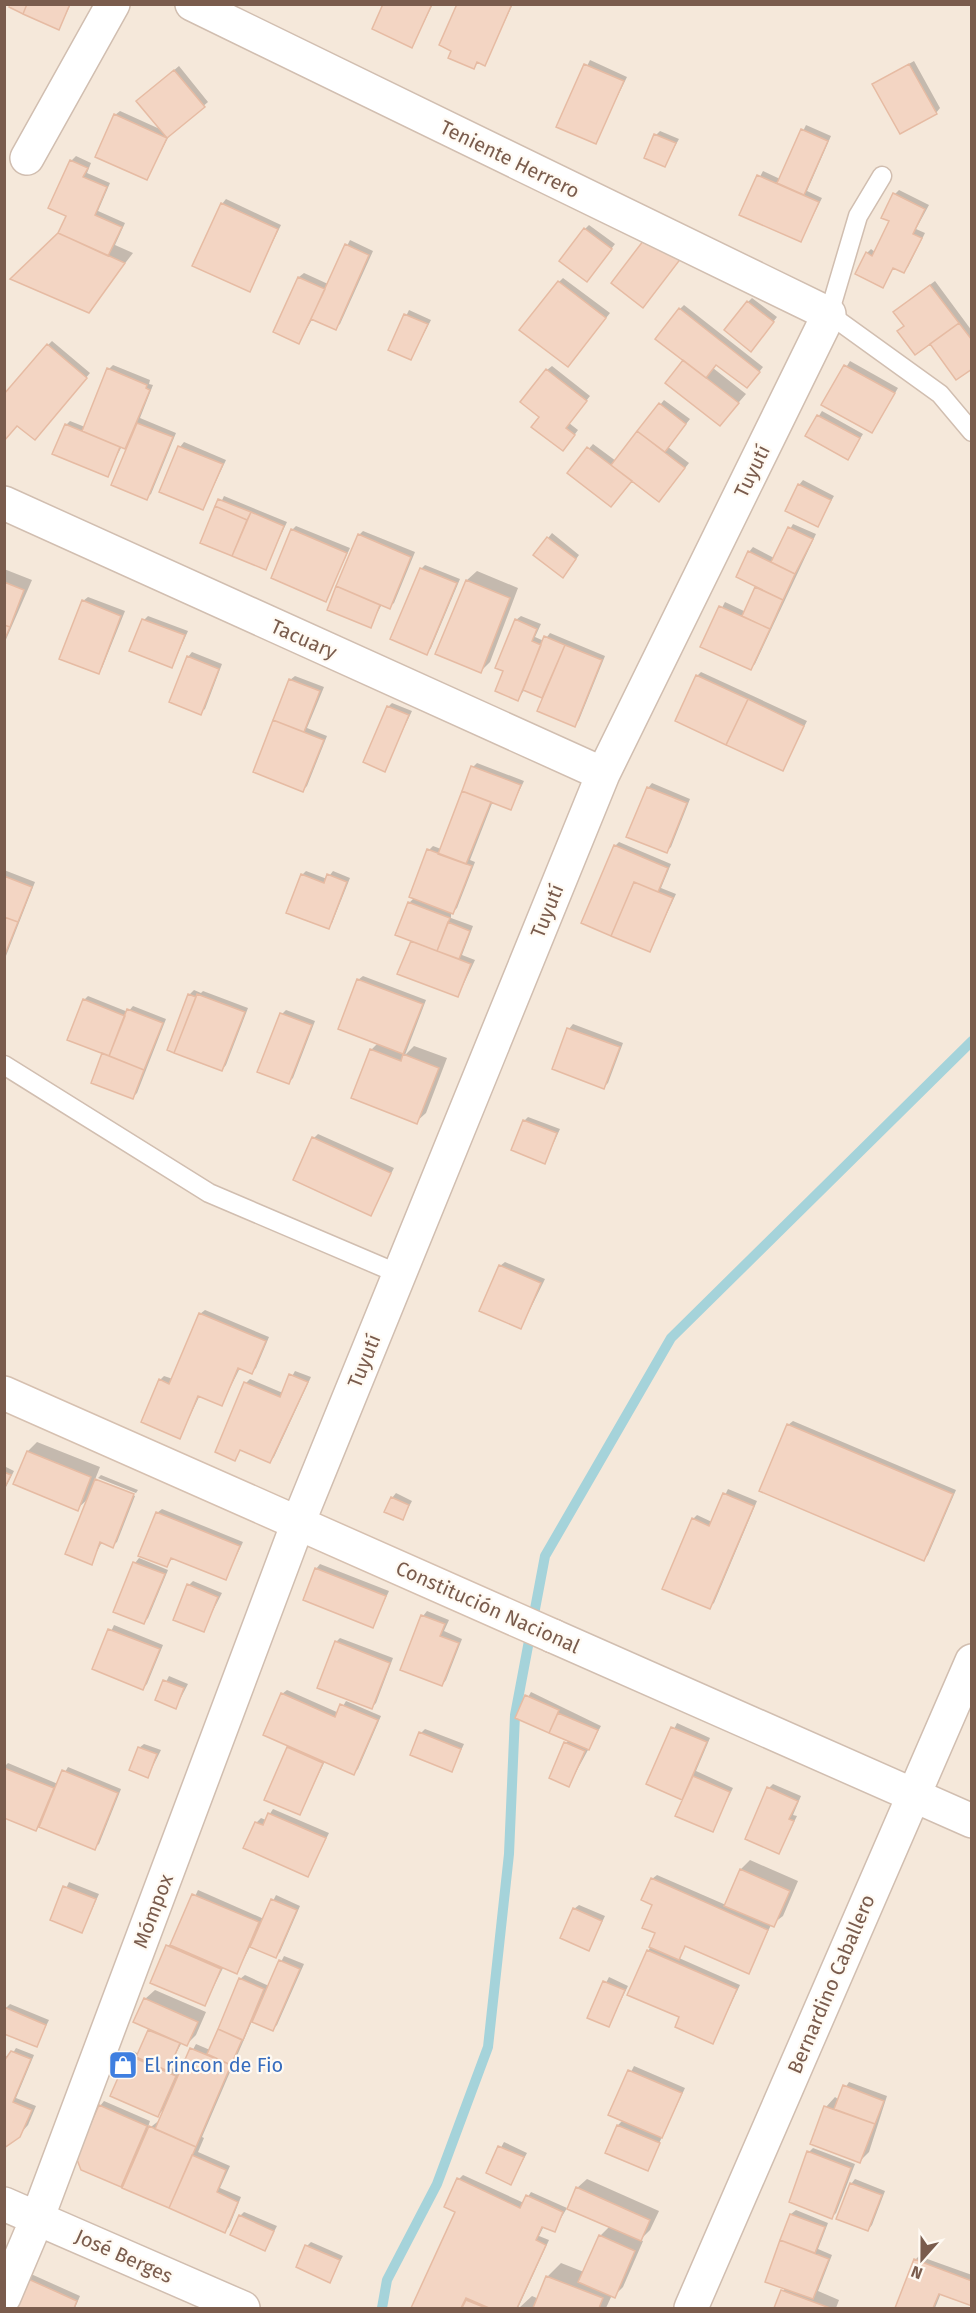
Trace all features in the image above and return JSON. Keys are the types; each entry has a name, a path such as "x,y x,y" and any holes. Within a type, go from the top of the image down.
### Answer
{"street":[{"path":"27,158 113,4"},
{"name":"Teniente Herrero","path":"192,4 829,314"},
{"name":"Tuyutí","path":"298,1523 603,774 829,314"},
{"name":"Tacuary","path":"4,503 603,774"},
{"name":"Constitución Nacional","path":"4,1393 972,1821"},
{"name":"Mómpox","path":"4,2297 37,2219 298,1523"},
{"name":"Bernardino Caballero","path":"692,2308 912,1795 972,1661"},
{"name":"José Berges","path":"4,2204 243,2308"}],"lane":[{"path":"882,176 858,216 829,314 939,394 972,432"},
{"path":"4,1065 209,1193 399,1274"}],"shaded area":[{"path":"5,5 971,5 971,2308 5,2308"}],"building":[{"path":"10,4 27,4 23,14 9,7"},
{"path":"27,4 70,4 59,30 23,14"},
{"path":"383,4 432,4 412,48 372,29"},
{"path":"457,4 512,4 485,66 477,62 474,69 448,58 451,51 439,45"},
{"path":"584,64 624,81 596,144 556,127"},
{"path":"909,64 937,114 900,134 872,84"},
{"path":"174,70 205,107 167,138 136,101"},
{"path":"114,114 167,138 147,180 95,157"},
{"path":"801,129 828,141 804,195 777,183"},
{"path":"654,134 676,143 665,167 644,158"},
{"path":"70,160 88,168 83,177 107,187 95,215 122,227 108,256 58,233 66,216 48,208"},
{"path":"757,175 819,202 801,242 739,215"},
{"path":"893,193 925,209 913,234 922,238 904,273 893,268 883,288 855,274 866,252 872,256 889,221 881,218"},
{"path":"221,203 278,229 250,292 192,266"},
{"path":"584,228 612,249 587,282 559,261"},
{"path":"650,232 682,257 643,308 611,283"},
{"path":"58,233 125,263 89,313 10,279"},
{"path":"345,244 369,255 336,330 311,319"},
{"path":"298,277 325,289 299,344 273,332"},
{"path":"558,281 606,318 568,367 519,330"},
{"path":"930,285 959,323 915,355 897,331 904,326 893,312"},
{"path":"747,301 774,322 751,352 724,330"},
{"path":"679,308 760,372 747,388 716,365 706,378 655,339"},
{"path":"404,314 428,324 411,360 388,350"},
{"path":"959,323 972,340 972,369 956,380 930,344"},
{"path":"47,344 87,378 35,440 17,426 4,441 4,394"},
{"path":"683,360 739,403 720,426 665,383"},
{"path":"844,365 895,393 872,433 821,405"},
{"path":"107,368 147,385 146,388 150,390 125,449 82,431"},
{"path":"546,369 587,401 566,428 575,435 563,451 531,427 539,417 520,402"},
{"path":"659,403 686,424 665,452 637,431"},
{"path":"817,415 860,438 848,460 805,436"},
{"path":"137,423 173,437 147,500 111,485"},
{"path":"65,424 120,447 108,477 52,454"},
{"path":"637,431 685,468 659,502 611,465"},
{"path":"178,446 223,464 203,510 159,492"},
{"path":"587,447 632,481 611,507 567,473"},
{"path":"798,484 831,500 818,527 785,511"},
{"path":"218,499 251,512 247,520 215,506"},
{"path":"215,506 247,520 232,556 200,543"},
{"path":"251,512 284,526 266,570 232,556"},
{"path":"788,527 813,539 795,574 771,562"},
{"path":"291,529 347,553 326,602 271,578"},
{"path":"358,534 411,557 390,609 336,586"},
{"path":"547,537 576,559 563,578 533,555"},
{"path":"748,551 795,574 783,600 736,577"},
{"path":"420,568 457,583 427,655 390,639"},
{"path":"466,580 510,598 481,673 435,654"},
{"path":"4,582 24,590 10,627 4,625"},
{"path":"336,586 380,605 371,628 327,610"},
{"path":"755,587 783,600 770,629 742,616"},
{"path":"82,600 121,616 99,674 59,659"},
{"path":"719,606 770,629 751,670 700,647"},
{"path":"142,619 185,635 172,668 129,651"},
{"path":"515,619 537,629 532,641 541,645 518,701 495,691 503,671 495,668"},
{"path":"4,625 10,627 4,641"},
{"path":"544,636 565,645 542,698 523,690"},
{"path":"565,645 602,660 575,727 537,711"},
{"path":"187,656 219,669 201,715 169,702"},
{"path":"696,675 748,699 726,745 675,721"},
{"path":"289,679 320,691 304,732 273,720"},
{"path":"748,699 804,726 783,771 726,745"},
{"path":"387,706 409,715 385,772 363,762"},
{"path":"273,720 324,740 303,792 253,772"},
{"path":"471,766 521,785 511,810 462,791"},
{"path":"647,787 687,803 667,853 626,837"},
{"path":"462,791 491,802 466,864 438,854"},
{"path":"614,845 668,868 658,892 634,882 611,936 581,923"},
{"path":"427,849 472,866 453,914 409,897"},
{"path":"301,874 324,883 327,874 347,882 329,929 286,913"},
{"path":"4,876 32,887 18,922 4,917"},
{"path":"634,882 673,898 650,952 611,936"},
{"path":"408,902 450,918 437,951 395,935"},
{"path":"4,917 18,922 4,957"},
{"path":"448,922 470,931 459,959 437,951"},
{"path":"411,941 471,964 458,997 397,974"},
{"path":"357,979 423,1004 403,1054 338,1029"},
{"path":"188,994 196,997 174,1053 167,1050"},
{"path":"197,994 245,1012 222,1071 174,1053"},
{"path":"83,999 125,1016 109,1056 67,1040"},
{"path":"127,1009 163,1023 144,1070 109,1056"},
{"path":"280,1013 312,1025 289,1084 257,1072"},
{"path":"567,1028 620,1047 604,1089 552,1069"},
{"path":"370,1049 401,1061 403,1054 439,1068 417,1124 351,1098"},
{"path":"102,1053 144,1070 133,1099 91,1083"},
{"path":"523,1120 557,1133 545,1164 511,1150"},
{"path":"312,1137 391,1173 371,1216 293,1180"},
{"path":"499,1265 541,1283 521,1329 479,1311"},
{"path":"199,1313 266,1341 252,1374 238,1368 222,1406 198,1396 180,1439 141,1422 159,1379 169,1384"},
{"path":"289,1374 308,1382 270,1463 240,1450 235,1461 215,1452 244,1382 280,1397"},
{"path":"787,1424 953,1494 924,1561 759,1491"},
{"path":"27,1451 91,1477 78,1511 13,1484"},
{"path":"4,1472 11,1475 4,1489"},
{"path":"95,1479 134,1494 113,1548 100,1542 92,1565 65,1554"},
{"path":"723,1493 754,1506 710,1609 662,1589 692,1518 709,1526"},
{"path":"391,1497 409,1505 403,1520 384,1512"},
{"path":"156,1512 240,1546 226,1580 171,1558 167,1567 138,1556"},
{"path":"133,1562 165,1574 144,1624 113,1612"},
{"path":"315,1568 386,1596 373,1628 303,1600"},
{"path":"187,1584 218,1597 204,1632 173,1620"},
{"path":"421,1615 445,1624 440,1636 459,1643 442,1686 400,1670"},
{"path":"108,1629 160,1649 143,1690 92,1669"},
{"path":"335,1641 390,1663 372,1709 317,1688"},
{"path":"163,1680 184,1688 176,1709 155,1700"},
{"path":"281,1693 335,1717 340,1704 378,1720 354,1775 263,1735"},
{"path":"525,1695 559,1710 549,1733 515,1718"},
{"path":"558,1713 598,1730 589,1750 549,1733"},
{"path":"671,1727 707,1742 682,1800 646,1784"},
{"path":"419,1732 461,1749 452,1772 410,1755"},
{"path":"564,1742 585,1751 569,1787 549,1778"},
{"path":"138,1747 157,1754 148,1778 129,1770"},
{"path":"287,1747 323,1763 300,1815 264,1800"},
{"path":"4,1768 54,1788 36,1831 4,1818"},
{"path":"62,1770 118,1793 95,1850 39,1827"},
{"path":"693,1776 730,1792 713,1832 675,1816"},
{"path":"767,1787 798,1801 789,1819 794,1821 779,1854 745,1839"},
{"path":"268,1813 326,1838 308,1877 243,1848 255,1822 263,1825"},
{"path":"740,1869 790,1891 774,1927 724,1906"},
{"path":"651,1878 768,1930 749,1974 685,1946 679,1960 649,1947 655,1933 642,1928 652,1905 641,1900"},
{"path":"63,1886 96,1899 82,1933 50,1920"},
{"path":"192,1894 259,1922 237,1974 170,1945"},
{"path":"271,1899 297,1910 276,1958 250,1947"},
{"path":"573,1908 602,1921 589,1951 560,1938"},
{"path":"166,1945 221,1969 205,2006 150,1983"},
{"path":"647,1950 737,1989 713,2044 675,2027 679,2017 627,1995"},
{"path":"279,1960 300,1969 273,2031 252,2022"},
{"path":"239,1978 264,1989 243,2040 218,2029"},
{"path":"603,1981 625,1990 609,2027 587,2018"},
{"path":"144,1998 198,2022 187,2046 133,2022"},
{"path":"4,2007 46,2025 37,2047 4,2034"},
{"path":"218,2029 242,2040 231,2065 207,2054"},
{"path":"148,2030 180,2043 168,2071 136,2057"},
{"path":"190,2048 231,2065 196,2147 155,2129"},
{"path":"11,2051 31,2059 13,2102 32,2110 20,2137 4,2148 4,2061"},
{"path":"128,2055 176,2076 158,2117 110,2096"},
{"path":"628,2070 682,2093 662,2138 608,2115"},
{"path":"843,2085 884,2101 875,2124 834,2109"},
{"path":"99,2105 147,2126 121,2187 81,2170 76,2157"},
{"path":"824,2106 875,2124 860,2163 810,2144"},
{"path":"617,2125 660,2143 648,2171 605,2153"},
{"path":"149,2126 196,2147 169,2208 122,2188"},
{"path":"498,2146 524,2157 511,2185 486,2173"},
{"path":"807,2151 851,2168 832,2219 789,2202"},
{"path":"192,2155 226,2170 217,2192 238,2202 225,2233 169,2208"},
{"path":"457,2178 520,2208 526,2195 563,2212 555,2232 542,2227 536,2240 546,2245 517,2308 489,2308 466,2298 461,2308 411,2308 455,2212 444,2207"},
{"path":"850,2183 882,2195 868,2231 836,2219"},
{"path":"576,2187 650,2220 641,2241 567,2209"},
{"path":"790,2214 825,2227 815,2253 780,2240"},
{"path":"239,2215 274,2231 265,2251 230,2235"},
{"path":"599,2235 635,2251 615,2298 578,2282"},
{"path":"780,2240 829,2259 813,2299 765,2282"},
{"path":"305,2245 340,2260 330,2283 296,2267"},
{"path":"914,2259 972,2281 972,2306 939,2294 933,2308 895,2308"},
{"path":"546,2276 603,2298 599,2308 533,2308"},
{"path":"26,2278 77,2301 74,2308 12,2308"},
{"path":"781,2290 830,2308 774,2308"},
{"path":"466,2300 486,2308 462,2308"}],"waterway":[{"path":"382,2308 387,2280 437,2184 488,2047 509,1854 515,1715 545,1556 671,1338 972,1041"}],"place":[{"name":"El rincon de Fio","path":"123,2065"}]}
